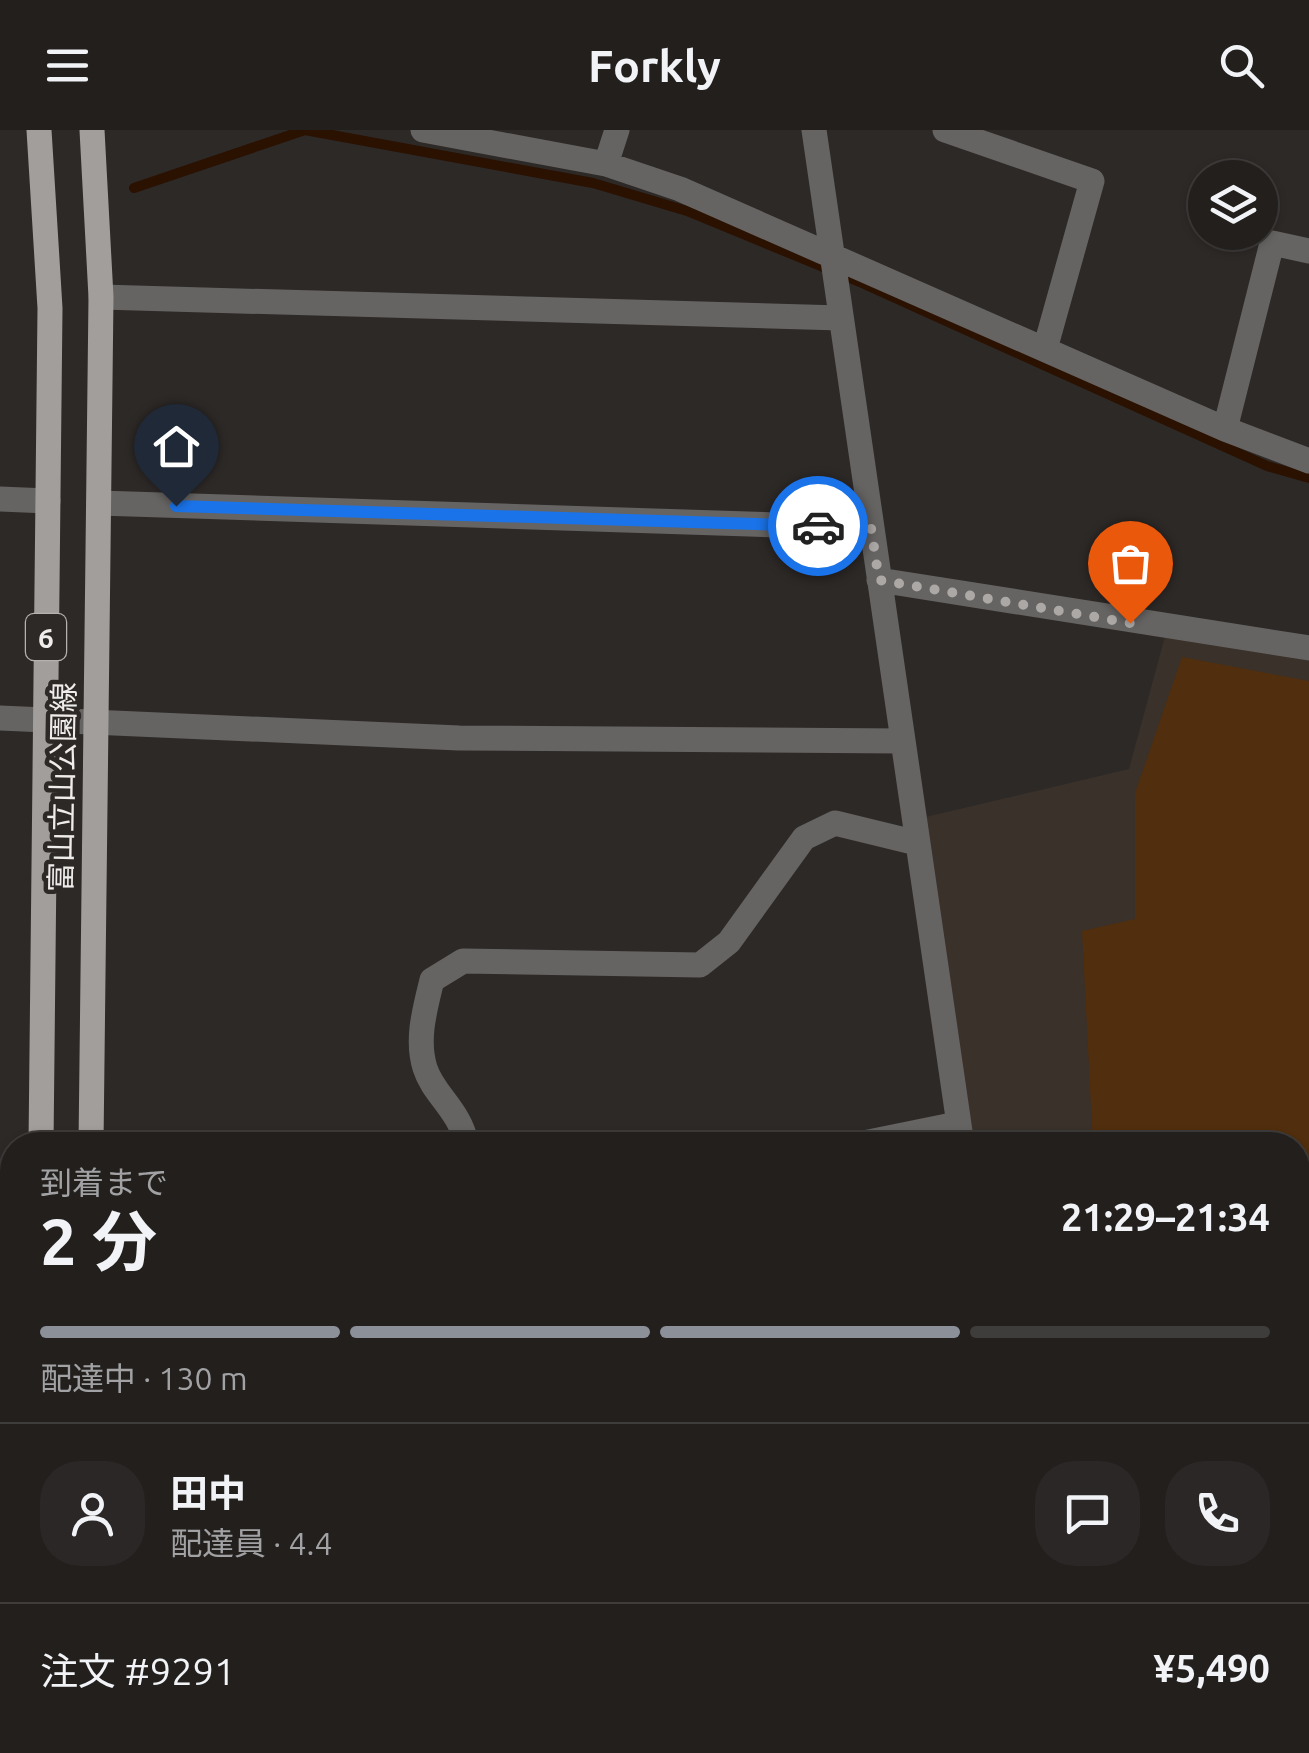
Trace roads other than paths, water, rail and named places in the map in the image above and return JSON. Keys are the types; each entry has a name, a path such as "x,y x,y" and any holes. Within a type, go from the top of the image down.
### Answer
{"main road":[{"name":"富山立山公園線","path":"39,130 49,237 41,1132"},
{"name":"富山立山公園線","path":"91,1132 101,297 92,130"}],"street":[{"path":"423,130 606,164 680,189 1225,430 1309,461"},
{"path":"606,164 618,130"},
{"path":"814,130 959,1132"},
{"path":"945,130 1092,182 1045,349"},
{"path":"1225,430 1272,243 1309,251"},
{"path":"101,297 841,318"},
{"path":"0,498 48,501"},
{"path":"99,503 871,528"},
{"path":"879,580 1309,648"},
{"path":"0,718 458,738 902,741"},
{"path":"464,1132 462,1120 426,1070 420,1030 432,980 463,961 700,965 729,942 804,838 835,824 917,843"}],"waterway":[{"path":"305,130 593,183 687,211 862,283 1267,466 1309,478"},
{"path":"134,188 305,130"}]}
